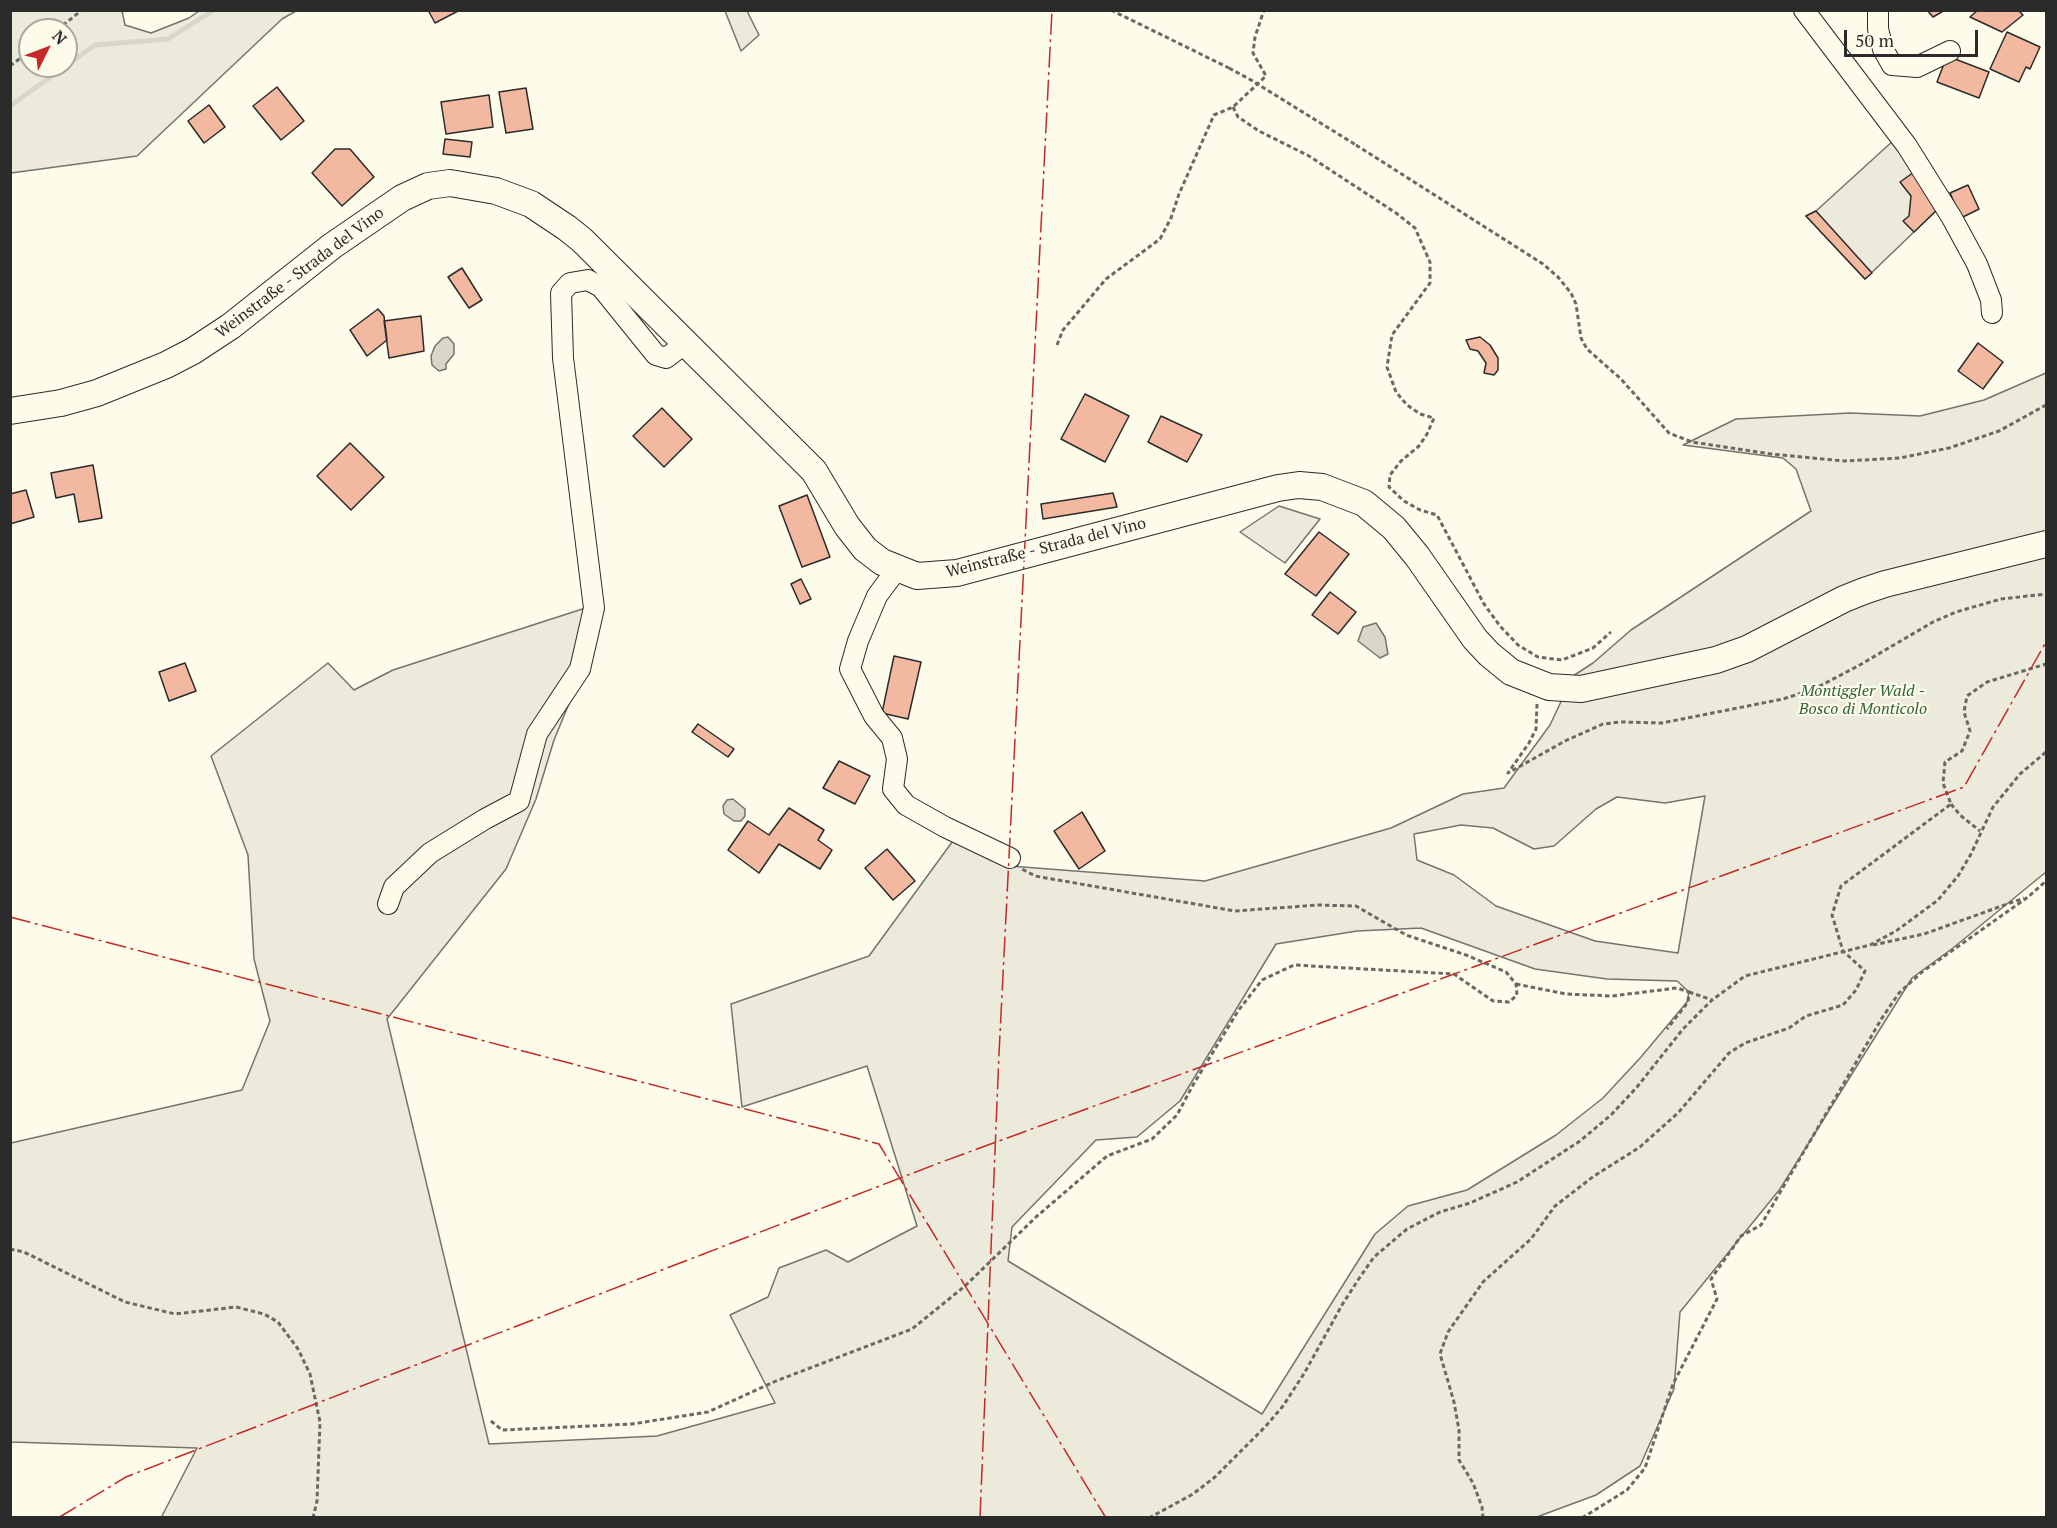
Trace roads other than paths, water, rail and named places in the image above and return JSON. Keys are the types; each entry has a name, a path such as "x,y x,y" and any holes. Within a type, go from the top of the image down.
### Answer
{"main road":[{"name":"Weinstraße - Strada del Vino","path":"10,411 61,403 97,393 166,365 193,351 231,326 332,246 402,198 428,186 450,183 496,191 531,204 567,228 814,471 847,526 865,549 882,562 917,576 957,573 1278,488 1299,485 1322,488 1364,503 1389,523 1417,556 1475,639 1511,672 1549,687 1581,689 1716,660 1747,649 1864,591 2046,544"}],"lane":[{"path":"1804,10 1908,146 1977,264 1991,300 1992,313"},
{"path":"1878,10 1878,29 1883,49 1892,65 1917,67 1950,51"},
{"path":"388,904 394,887 430,853 519,801 537,735 580,669 594,608 563,358 561,293 570,283 588,280 601,287 656,355 666,358 686,343"},
{"path":"897,569 878,596 858,641 850,669 874,716 892,738 897,759 893,789 906,805 945,827 1010,858"}],"waterway":[{"path":"10,106 95,45 168,39 214,10"}],"park label":[{"name":"Montiggler Wald - Bosco di Monticolo","path":"1863,700"}]}
